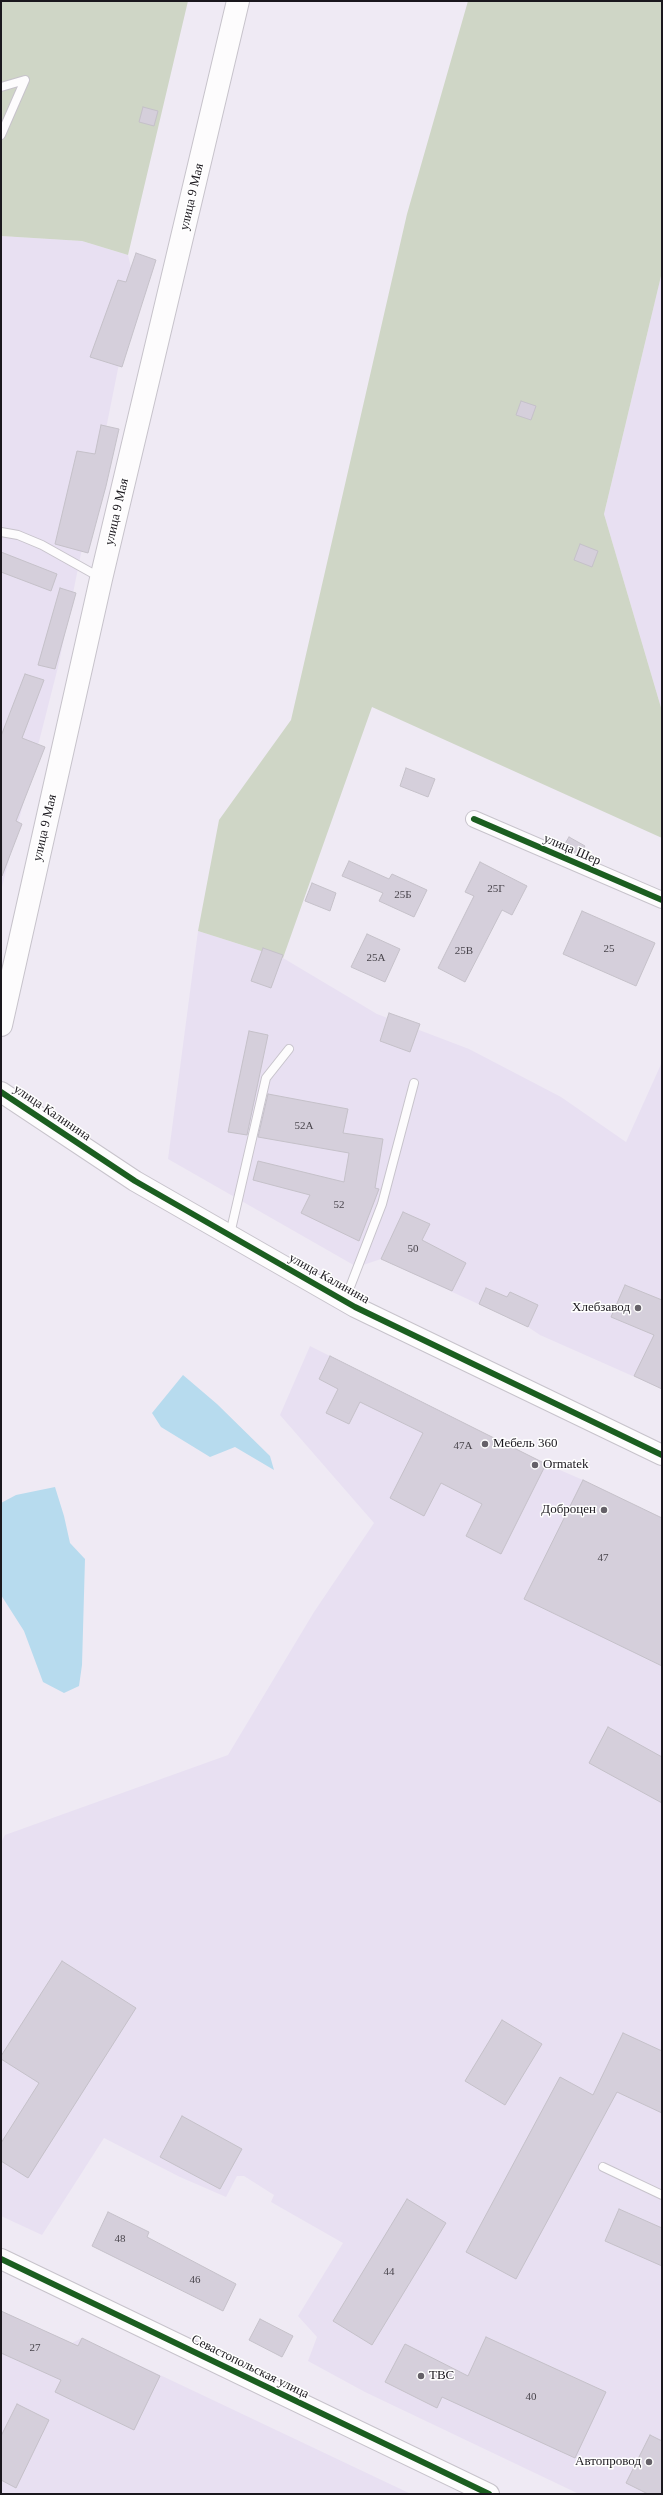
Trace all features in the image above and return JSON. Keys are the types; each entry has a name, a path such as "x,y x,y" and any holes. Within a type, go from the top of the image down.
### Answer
{"main road":[{"name":"улица 9 Мая","path":"1,1024 102,579 238,1"}],"street":[{"name":"улица Шер","path":"474,819 662,900"},
{"name":"улица Калинина","path":"1,1092 135,1181 345,1301 662,1455"},
{"name":"Севастопольская улица","path":"1,2259 489,2494"}],"lane":[{"path":"1,87 25,80 1,135"},
{"path":"1,532 18,535 42,545 102,579"},
{"path":"230,1235 266,1078 289,1049"},
{"path":"345,1301 382,1204 414,1083"},
{"path":"603,2167 662,2195"}],"shaded area":[{"path":"1,236 82,241 128,255 135,284 59,663 1,891"},
{"path":"662,272 662,711 604,514"},
{"path":"198,931 283,958 377,1014 469,1049 561,1097 626,1142 662,1062 662,1389 540,1335 528,1327 381,1259 357,1267 168,1159"},
{"path":"310,1346 546,1464 662,1518 662,2494 579,2494 365,2392 308,2361 317,2337 298,2316 343,2243 271,2202 274,2195 244,2176 237,2176 226,2197 180,2177 104,2138 42,2235 1,2216 1,1843 5,1835 228,1755 314,1612 374,1523 280,1415"},
{"path":"1,2311 72,2343 82,2338 411,2494 1,2494"}],"green space":[{"path":"1,1 188,1 128,255 82,241 1,236"},
{"path":"468,1 662,1 662,272 604,514 662,711 662,838 372,707 283,958 198,931 219,820 291,720 407,214"}],"water":[{"path":"183,1375 217,1404 270,1456 274,1470 235,1447 210,1457 161,1427 152,1413"},
{"path":"55,1487 70,1543 85,1559 82,1665 79,1686 64,1693 43,1682 24,1631 1,1595 1,1503 16,1495"}],"building":[{"path":"143,107 158,111 154,126 139,122"},
{"path":"136,253 156,260 122,367 90,357 118,280 126,282"},
{"path":"521,401 536,406 531,420 516,415"},
{"path":"101,425 119,429 106,486 88,553 55,544 77,451 95,454"},
{"path":"580,544 598,551 592,567 574,560"},
{"path":"1,552 57,574 51,591 1,572"},
{"path":"60,588 76,593 55,669 38,665"},
{"path":"25,674 44,680 22,738 45,747 16,821 22,824 2,876 1,736"},
{"path":"406,768 435,779 428,797 400,786"},
{"path":"569,837 585,846 580,854 563,847"},
{"path":"349,861 389,879 392,874 427,890 414,917 379,901 383,893 342,876"},
{"path":"480,862 527,886 512,915 502,910 465,982 438,968 474,896 465,892"},
{"path":"312,883 336,893 330,911 305,901"},
{"path":"582,911 655,943 636,986 563,954"},
{"path":"367,934 400,949 385,982 351,967"},
{"path":"263,948 283,955 271,988 251,981"},
{"path":"389,1013 420,1024 410,1052 380,1041"},
{"path":"249,1031 268,1035 247,1135 228,1132"},
{"path":"268,1094 348,1109 343,1133 383,1139 375,1188 379,1189 359,1241 301,1213 310,1195 253,1180 258,1161 344,1182 349,1153 258,1137"},
{"path":"403,1212 430,1224 422,1240 466,1263 452,1291 381,1259"},
{"name":"Хлебзавод","path":"625,1285 662,1300 662,1389 634,1376 654,1335 611,1317"},
{"path":"486,1288 507,1297 510,1292 538,1305 528,1327 479,1304"},
{"path":"330,1356 546,1464 501,1554 466,1536 482,1504 441,1483 424,1516 390,1498 423,1433 360,1402 349,1424 326,1413 338,1389 319,1379"},
{"path":"583,1480 662,1518 662,1666 524,1599"},
{"path":"608,1727 662,1757 662,1803 589,1763"},
{"path":"62,1961 136,2008 28,2178 1,2161 1,2143 39,2083 1,2059 1,2056"},
{"path":"502,2020 542,2044 505,2105 465,2081"},
{"path":"623,2033 662,2051 662,2113 617,2092 516,2279 466,2252 560,2077 593,2095"},
{"path":"182,2116 242,2149 220,2189 160,2157"},
{"path":"407,2199 446,2223 372,2345 333,2321"},
{"path":"619,2209 662,2228 662,2266 605,2241"},
{"path":"108,2212 149,2232 147,2237 236,2284 223,2311 92,2246"},
{"path":"1,2311 78,2346 82,2338 160,2376 134,2430 55,2392 61,2380 1,2353"},
{"path":"260,2319 293,2336 282,2357 249,2340"},
{"path":"486,2337 606,2392 575,2458 442,2397 437,2408 385,2382 405,2344 468,2376"},
{"path":"17,2404 49,2420 16,2488 1,2480 1,2436"},
{"name":"Автопровод","path":"650,2435 662,2441 662,2494 648,2494 626,2483"}],"cycle path":[{"path":"474,819 662,900"},
{"path":"1,1092 135,1181 355,1307 662,1455"},
{"path":"1,2259 489,2494"}],"place":[{"name":"Хлебзавод","path":"638,1308"},
{"name":"Мебель 360","path":"485,1444"},
{"name":"Ormatek","path":"535,1465"},
{"name":"Доброцен","path":"604,1510"},
{"name":"ТВС","path":"421,2376"},
{"name":"Автопровод","path":"649,2462"}]}
